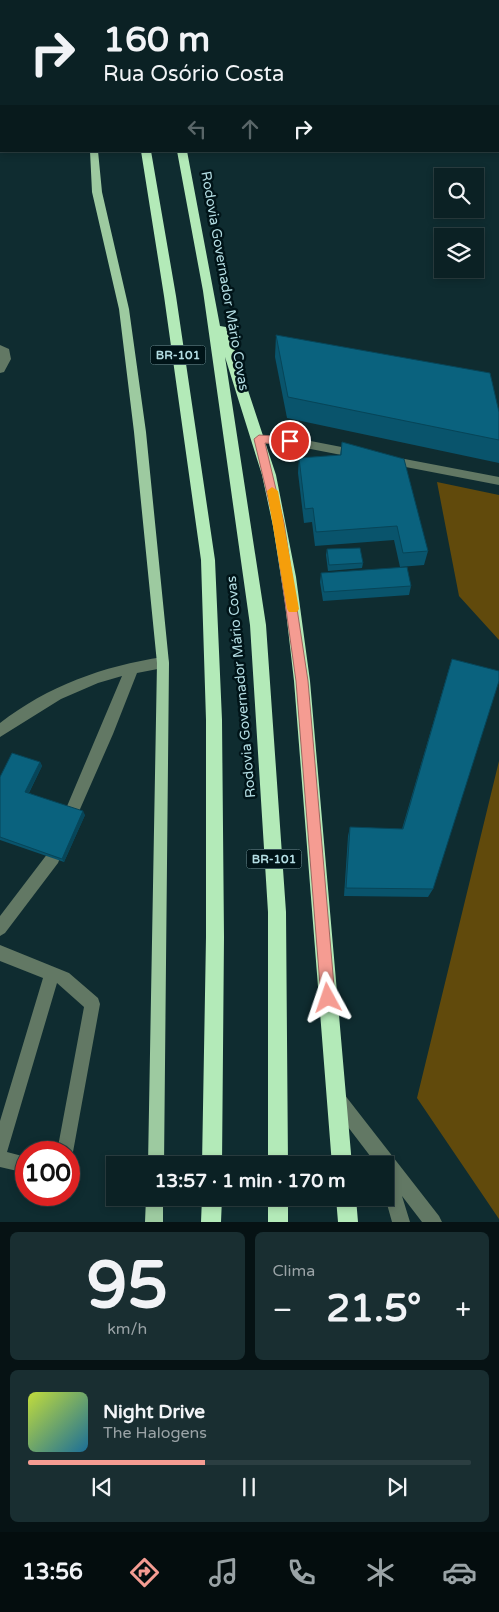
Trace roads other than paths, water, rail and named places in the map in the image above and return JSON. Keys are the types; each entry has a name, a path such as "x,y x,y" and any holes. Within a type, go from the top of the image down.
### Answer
{"highway":[{"name":"Rodovia Governador Mário Covas","path":"146,152 170,296 208,560 214,720 215,937 212,1156"},
{"name":"Rodovia Governador Mário Covas","path":"182,152 209,291 258,625 277,912 278,1156"},
{"path":"209,291 259,439 279,523 302,681 341,1156"},
{"path":"212,1206 212,1222"},
{"path":"278,1206 278,1222"},
{"path":"347,1206 348,1222"}],"main road":[{"path":"94,152 97,192 124,309 140,432 163,663 156,1156"},
{"path":"154,1222 155,1206"}],"street":[{"path":"0,349 5,352 6,359 0,369"},
{"path":"259,439 290,441 499,481"},
{"path":"0,731 63,690 132,668 163,663"},
{"path":"72,811 106,734 132,668"},
{"path":"0,928 52,858"},
{"path":"0,952 64,978 92,1004 67,1141"},
{"path":"0,1149 52,974"},
{"path":"336,1098 379,1156"},
{"path":"0,1159 15,1162"},
{"path":"394,1175 433,1222"},
{"path":"394,1198 401,1222"}]}
